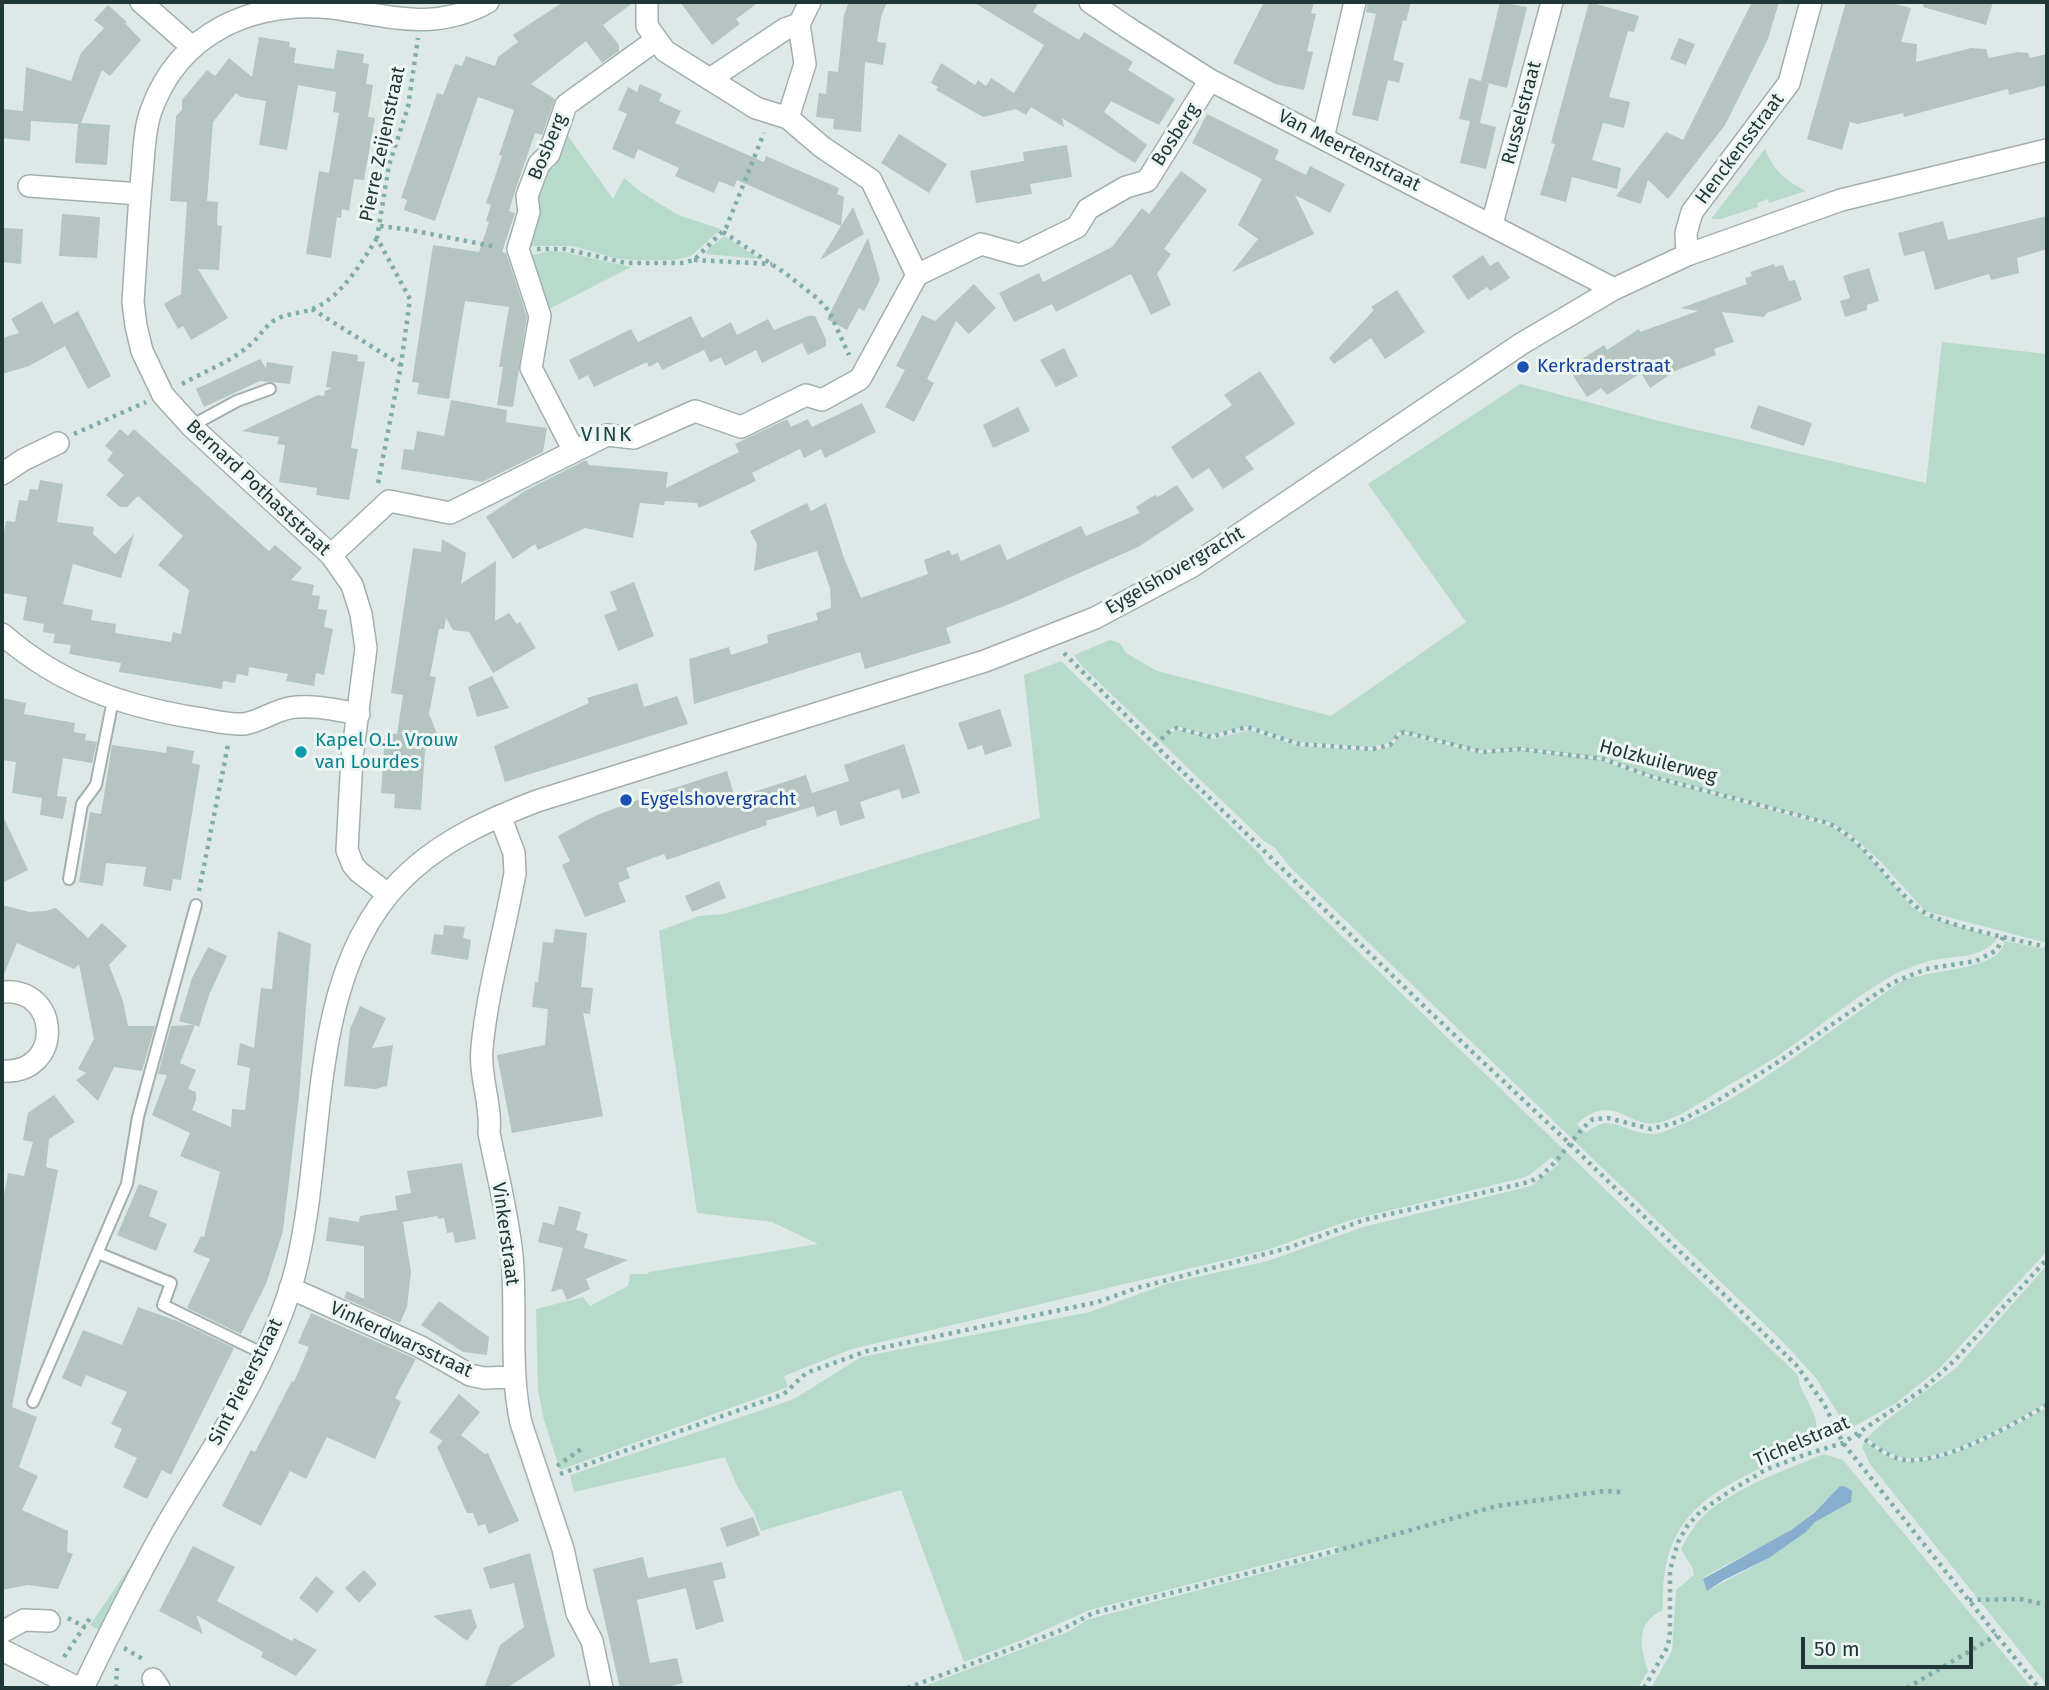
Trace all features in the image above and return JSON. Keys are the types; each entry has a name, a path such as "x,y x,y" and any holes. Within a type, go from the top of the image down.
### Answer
{"street":[{"path":"141,2 192,47"},
{"name":"Bernard Pothaststraat","path":"388,894 359,872 346,850 352,758 366,648 362,614 352,585 331,555 191,426 163,395 142,351 133,302 140,194 150,113 164,83 192,47 245,13 318,4 422,20 449,19 488,2"},
{"path":"331,555 389,501 450,513 607,435 634,438 695,411 741,427 806,395 822,400 860,379 917,275 871,180 781,115 756,108 665,51 647,26 647,2"},
{"path":"781,115 805,64 799,24 810,2"},
{"name":"Van Meertenstraat","path":"1090,2 1210,80 1614,289"},
{"path":"1323,138 1355,2"},
{"name":"Russelstraat","path":"1492,224 1552,2"},
{"name":"Henckensstraat","path":"1687,256 1686,233 1692,212 1789,83 1811,2"},
{"path":"710,79 785,29 799,24"},
{"name":"Bosberg","path":"518,249 529,212 527,196 539,164 549,154 566,105 656,40"},
{"name":"Bosberg","path":"917,275 981,244 1020,256 1077,227 1088,209 1126,187 1146,181 1210,80"},
{"path":"1614,289 1687,256 1841,200 2047,150"},
{"path":"29,186 140,194"},
{"path":"518,249 540,316 531,368 574,451"},
{"name":"Eygelshovergracht","path":"388,894 426,858 462,834 537,801 972,665 1095,618 1191,567 1521,344 1614,289"},
{"path":"2,474 58,443"},
{"path":"2,634 58,676 113,700 157,712 232,724 246,723 290,708 322,707 359,714"},
{"name":"Vinkerstraat","path":"500,816 514,853 515,873 486,1021 482,1066 491,1116 489,1133 512,1255 515,1377 521,1423 563,1549 578,1612 592,1641 601,1688"},
{"name":"Sint Pieterstraat","path":"80,1688 163,1532 264,1354 290,1288 303,1234 323,1079 339,992 357,945 372,916 388,894"},
{"path":"2,992 19,992 36,1002 46,1019 48,1032 45,1045 34,1062 22,1069 2,1072"},
{"name":"Vinkerdwarsstraat","path":"290,1288 421,1347 470,1375 484,1378 515,1377"},
{"path":"2,1632 24,1620 50,1621"},
{"path":"2,1650 80,1688"}],"lane":[{"path":"191,426 237,401 270,389"},
{"path":"69,879 82,804 96,785 113,700"},
{"path":"33,1402 127,1184 138,1117 196,905"},
{"path":"98,1253 171,1283 163,1305 264,1354"}],"path":[{"name":"Pierre Zeijenstraat","path":"375,515 377,489 411,299 377,238 389,165 408,107 422,20"},
{"path":"694,260 723,232 781,115"},
{"path":"380,226 482,242 503,248 565,249 626,263 682,263 694,260 772,264"},
{"path":"723,232 772,264 829,311 860,379"},
{"path":"58,443 80,430 163,395 236,354 253,343 267,325 277,318 312,309 336,292 353,275 377,238"},
{"path":"312,309 401,366"},
{"path":"1054,634 1067,658 1155,745 1797,1366 1824,1404 1843,1443 2039,1688"},
{"path":"196,905 232,724"},
{"name":"Holzkuilerweg","path":"1155,745 1175,728 1214,737 1247,727 1299,744 1319,746 1385,748 1404,732 1476,751 1520,749 1603,759 1653,777 1828,823 1860,844 1919,909 1931,916 2047,947"},
{"path":"540,1480 784,1394 806,1373 867,1351 1098,1302 1137,1288 1278,1252 1364,1220 1529,1182 1541,1176 1587,1124 1599,1117 1651,1129 1678,1122 1714,1103 1775,1064 1892,983 1927,969 1976,961 1997,950 2003,937"},
{"name":"Tichelstraat","path":"1644,1688 1668,1646 1670,1570 1678,1542 1701,1511 1767,1469 1843,1443 1922,1390 1941,1374 2047,1259"},
{"path":"1858,1434 1893,1456 1921,1460 1972,1444 2047,1405"},
{"path":"540,1480 583,1447"},
{"path":"907,1688 1059,1631 1093,1613 1497,1506 1605,1491 1621,1492"},
{"path":"1969,1600 2020,1599 2047,1605"},
{"path":"1907,1688 1997,1635"}],"green space":[{"path":"566,133 613,199 624,178 678,215 721,229 691,256 674,260 614,258 573,246 527,246 540,206 535,198 546,168 554,168"},
{"path":"1765,149 1781,174 1806,191 1769,203 1768,199 1757,203 1758,207 1721,219 1711,219"},
{"path":"724,236 760,259 706,254 707,250"},
{"path":"550,251 631,267 549,309 529,256"},
{"path":"1942,342 2047,354 2047,943 1925,911 1881,862 1850,834 1831,823 1644,773 1606,758 1523,748 1478,750 1403,731 1391,742 1372,747 1297,742 1249,726 1210,735 1176,726 1169,730 1215,739 1249,730 1299,746 1376,751 1393,745 1399,735 1404,734 1478,753 1522,750 1601,760 1641,775 1833,827 1859,845 1912,907 1925,916 1997,938 1984,950 1976,953 1929,961 1890,977 1776,1057 1675,1117 1650,1124 1602,1110 1590,1114 1577,1124 1586,1133 1610,1123 1641,1133 1667,1131 1747,1089 1901,982 1977,964 2000,951 2004,941 2047,949 2047,1251 1940,1368 1896,1403 1848,1430 1816,1378 1782,1341 1290,867 1275,848 1264,841 1082,666 1074,655 1110,640 1120,643 1126,653 1157,671 1331,716 1466,622 1368,484 1520,384 1659,421 1926,483"},
{"path":"1061,661 1262,856 1265,862 1798,1375 1815,1417 1814,1436 1803,1448 1730,1484 1709,1498 1692,1513 1679,1531 1669,1553 1664,1579 1663,1610 1648,1622 1642,1636 1648,1671 1638,1688 919,1688 1070,1631 1086,1620 1339,1553 1337,1546 1090,1610 964,1662 901,1490 761,1531 725,1457 574,1492 570,1475 794,1399 861,1357 1090,1312 1166,1284 1268,1261 1363,1227 1531,1186 1559,1164 1552,1157 1522,1178 1351,1220 1267,1250 852,1349 784,1376 788,1387 560,1470 538,1391 536,1309 583,1297 590,1306 628,1286 630,1274 648,1274 818,1244 772,1222 697,1213 670,1030 659,931 699,916 724,914 1040,818 1024,675"},
{"path":"2047,1265 2047,1403 1978,1439 1922,1458 1895,1455 1867,1438 1956,1368"},
{"path":"2047,1407 2047,1685 1870,1464 1862,1447 1865,1441 1897,1460 1918,1462 1976,1444"},
{"path":"1824,1454 1843,1460 2032,1688 1651,1688 1672,1651 1676,1590 1694,1575 1681,1549 1693,1528 1710,1510 1736,1493","holes":["1827,1499 1851,1502 1815,1522 1806,1532 1769,1558 1707,1591 1703,1578 1784,1534"]},
{"path":"135,1564 100,1631 90,1625 131,1565"}],"water":[{"path":"1840,1486 1852,1491 1851,1502 1815,1522 1806,1532 1769,1558 1707,1591 1703,1579 1791,1530 1814,1513"}],"building":[{"path":"563,2 634,2 603,25 619,45 619,51 602,63 586,41 531,84 555,99 542,135 535,133 509,211 515,213 502,252 506,253 527,317 513,407 497,405 503,367 499,367 509,307 465,301 449,399 417,394 419,383 412,382 433,245 479,252 489,222 486,221 491,205 486,203 514,110 478,97 435,221 404,210 407,200 401,198 437,93 443,95 455,64 462,66 466,56 495,66 498,57 518,42 513,35"},
{"path":"680,2 759,2 736,19 740,24 712,45"},
{"path":"849,2 887,2 881,17 877,42 886,43 883,65 865,62 861,132 833,129 834,119 816,117 819,93 826,94 828,71 838,72 844,15"},
{"path":"973,2 1039,2 1033,12 1079,40 1084,32 1133,62 1128,70 1175,99 1159,125 1111,101 1104,112 1147,145 1135,163 1062,118 1064,127 1031,107 1026,115 1016,109 983,117 936,90 938,87 931,83 941,63 975,85 978,80 986,86 991,78 1014,93 1044,45"},
{"path":"1264,2 1314,2 1311,13 1316,14 1307,51 1313,52 1304,90 1275,84 1233,63"},
{"path":"1368,2 1411,2 1406,21 1403,20 1393,60 1404,63 1399,83 1388,80 1378,121 1352,115 1376,14 1366,12"},
{"path":"1500,2 1527,7 1507,88 1481,81"},
{"path":"1589,2 1639,16 1634,32 1628,31 1609,97 1630,102 1624,128 1603,123 1592,160 1621,168 1617,189 1572,177 1566,202 1540,195 1555,144 1551,143"},
{"path":"1752,2 1779,2 1768,39 1725,125 1668,199 1648,180 1641,204 1616,196 1666,132 1683,140"},
{"path":"1846,2 1887,2 1911,8 1901,42 1917,44 1916,62 1971,48 1986,49 1989,58 2018,52 2028,53 2030,58 2047,54 2047,85 2009,95 2008,89 1904,117 1903,113 1858,124 1850,122 1842,150 1807,139"},
{"path":"1924,2 1993,2 1986,25 1923,7"},
{"path":"108,5 127,22 125,23 141,40 110,76 102,70 81,123 110,125 107,165 75,163 78,124 31,121 30,141 2,138 2,109 23,111 26,67 71,81 81,53 104,28 94,20"},
{"path":"259,37 290,42 289,47 296,48 294,63 334,69 337,50 364,54 363,63 369,64 366,84 373,85 368,117 375,118 364,180 354,179 349,211 342,209 341,218 337,217 331,258 306,254 319,171 329,173 339,113 333,112 336,92 298,85 287,150 259,145 266,101 241,97 236,93 213,122 207,201 218,202 217,225 222,226 219,270 198,269 228,318 191,340 183,326 178,329 164,304 181,294 187,202 170,201 176,116 182,110 182,100 207,70 215,76 229,58 252,77"},
{"path":"1679,38 1695,44 1686,65 1670,59"},
{"path":"1469,78 1489,83 1480,123 1496,127 1486,169 1460,163 1470,121 1459,119"},
{"path":"640,84 662,94 659,101 681,111 675,123 764,162 766,156 839,188 837,194 844,197 841,226 737,180 734,187 719,181 714,193 675,176 679,168 638,149 634,159 612,149 627,114 618,110 628,87 637,92"},
{"path":"1207,114 1279,150 1275,159 1290,167 1306,175 1310,166 1345,184 1330,213 1295,195 1314,234 1232,272 1258,239 1238,225 1262,179 1192,143"},
{"path":"899,134 947,164 929,193 881,163"},
{"path":"1067,145 1072,177 1030,184 1032,194 976,203 970,171 1024,161 1023,152"},
{"path":"1181,171 1207,190 1164,249 1171,254 1157,274 1171,305 1151,315 1131,274 1056,312 1052,304 1014,322 999,293 1039,273 1043,282 1112,247 1142,208 1149,214"},
{"path":"853,207 864,234 820,260"},
{"path":"62,214 100,217 97,258 59,256"},
{"path":"2047,216 2047,249 2017,258 2019,273 1991,280 1989,274 1935,290 1924,251 1904,256 1898,233 1943,221 1948,240"},
{"path":"2,228 23,229 21,264 2,262"},
{"path":"868,238 880,280 864,311 859,308 847,330 827,319"},
{"path":"1483,255 1490,266 1498,261 1510,278 1490,291 1487,287 1468,300 1452,276"},
{"path":"1774,264 1775,267 1783,265 1789,281 1795,280 1802,300 1767,313 1764,317 1722,312 1734,342 1714,349 1716,355 1677,370 1650,388 1641,373 1607,395 1601,388 1587,397 1568,368 1604,345 1607,350 1639,329 1640,332 1698,311 1681,308 1747,284 1745,278 1752,276 1750,272"},
{"path":"1869,268 1879,301 1867,305 1867,310 1845,317 1840,301 1850,298 1843,276"},
{"path":"974,284 996,308 969,334 956,321 927,379 934,383 914,422 885,407 905,370 896,366 922,315 935,321"},
{"path":"1397,290 1425,332 1385,359 1371,338 1334,364 1329,358 1374,310 1371,307"},
{"path":"42,301 54,324 78,311 111,376 88,389 65,346 29,366 2,374 2,338 19,333 11,319"},
{"path":"691,316 702,338 731,322 737,335 768,319 774,330 808,316 815,316 826,339 826,346 808,355 802,343 762,363 756,350 725,366 721,357 710,362 704,350 662,370 658,362 649,367 647,362 594,387 588,375 579,380 569,360 631,329 638,342"},
{"path":"1064,348 1078,376 1056,387 1040,360"},
{"path":"332,351 358,355 357,361 365,362 351,448 358,449 349,500 316,495 317,488 279,482 285,445 277,444 279,437 242,431 318,395 324,396 325,391 332,388 326,387"},
{"path":"260,359 266,368 267,362 293,366 290,384 260,381 204,407 196,389"},
{"path":"1260,371 1295,424 1245,457 1254,469 1223,489 1209,468 1192,479 1171,447 1232,405 1224,395"},
{"path":"451,400 507,410 506,422 547,428 543,452 482,482 401,469 404,449 414,450 417,431 444,436"},
{"path":"862,403 876,432 825,458 821,449 804,458 800,449 752,473 756,481 699,508 697,503 640,503 633,538 585,528 538,550 535,544 513,559 486,517 525,491 586,460 589,465 668,472 666,488 739,452 735,444 787,419 791,427 808,419 812,427"},
{"path":"1758,405 1812,423 1804,446 1750,428"},
{"path":"1018,407 1030,431 993,448 983,425"},
{"path":"120,429 128,436 134,429 269,551 275,545 302,568 291,580 314,585 312,595 320,596 318,609 327,610 324,627 333,629 324,675 316,673 314,686 286,681 288,674 249,667 248,676 237,674 235,683 223,681 222,689 119,672 121,663 69,654 71,645 53,643 55,634 43,632 44,624 23,620 27,597 2,593 2,533 6,521 15,522 19,500 27,501 30,489 38,490 40,480 63,484 57,522 94,527 93,534 115,554 134,534 121,578 73,564 63,604 93,610 91,620 116,624 115,633 171,642 173,632 181,634 189,590 158,565 183,536 138,496 127,507 120,507 106,495 124,475 107,460 113,453 105,446"},
{"path":"1177,485 1194,510 1138,547 1012,603 946,628 951,643 865,669 860,652 694,704 689,659 729,647 731,655 768,643 767,635 818,620 816,613 831,608 830,588 817,551 754,571 757,544 750,531 807,503 811,511 826,503 844,558 861,598 928,574 924,560 949,550 952,555 958,553 961,561 1000,544 1007,560 1081,526 1086,536 1140,513 1136,507"},
{"path":"442,539 466,553 461,584 496,561 495,621 509,613 517,624 520,622 536,648 493,673 469,632 453,630 446,618 444,629 439,629 430,676 436,677 429,714 441,743 425,750 421,810 394,808 395,794 381,793 385,733 397,734 403,695 391,693 413,548 441,552"},
{"path":"634,582 654,636 618,651 604,615 617,610 610,592"},
{"path":"492,676 509,708 477,717 468,687"},
{"path":"637,683 644,707 677,696 688,724 505,782 494,746 589,703 587,698"},
{"path":"2,698 26,703 24,714 75,723 74,732 86,734 85,740 97,742 92,763 63,758 57,796 67,797 63,819 40,815 42,798 12,793 16,762 2,760"},
{"path":"1000,709 1012,746 985,755 982,745 968,750 958,723"},
{"path":"904,744 920,793 902,799 899,789 860,802 865,818 840,826 836,810 817,817 814,806 766,821 767,825 667,860 664,854 626,868 630,878 618,883 626,902 585,917 562,865 570,861 558,836 576,826 597,815 649,796 727,771 735,798 806,775 812,793 849,781 844,765"},
{"path":"112,745 166,753 167,746 194,751 192,763 200,765 181,880 173,879 171,891 143,886 146,867 106,863 103,886 79,882 90,812 101,814"},
{"path":"2,814 28,870 2,883"},
{"path":"719,881 726,898 692,912 685,896"},
{"path":"2,905 29,912 56,908 88,938 102,923 127,946 109,965 123,1001 128,1026 155,1026 142,1071 114,1067 98,1101 76,1080 86,1073 78,1069 94,1039 79,964 74,969 17,943 2,979"},
{"path":"444,925 465,927 463,938 471,940 468,960 431,954 434,934 443,935"},
{"path":"555,929 587,933 581,987 593,988 590,1014 583,1013 603,1116 512,1133 497,1055 545,1045 548,1009 532,1007 543,942 553,943"},
{"path":"278,931 311,944 299,1096 283,1231 266,1284 241,1334 187,1308 210,1259 193,1252 201,1236 204,1237 220,1172 180,1156 190,1133 152,1115 167,1075 158,1074 171,1026 194,1025 179,1021 192,978 208,947 227,956 209,995 199,1027 195,1025 180,1063 196,1070 188,1089 196,1092 192,1110 231,1127 232,1109 245,1110 250,1068 237,1065 240,1043 254,1048 261,988 272,989"},
{"path":"360,1006 386,1018 372,1048 393,1045 387,1086 375,1089 344,1086 350,1029"},
{"path":"54,1095 75,1122 49,1139 46,1167 58,1170 12,1407 37,1417 19,1467 38,1476 22,1510 68,1531 67,1552 73,1554 58,1589 28,1585 2,1590 2,1206 8,1173 24,1176 33,1142 23,1140 28,1113"},
{"path":"462,1163 476,1239 455,1243 453,1232 447,1233 444,1218 438,1219 437,1216 403,1222 411,1272 407,1307 400,1323 344,1298 347,1291 364,1299 364,1246 326,1241 329,1217 359,1222 360,1216 397,1210 395,1196 411,1193 407,1171"},
{"path":"139,1184 158,1191 149,1216 167,1224 156,1251 117,1235"},
{"path":"559,1206 581,1212 576,1230 588,1234 584,1248 628,1260 586,1279 590,1289 567,1300 562,1289 551,1292 563,1248 538,1242 543,1222 554,1225"},
{"path":"439,1301 489,1337 487,1355 463,1352 421,1325"},
{"path":"138,1307 180,1322 234,1348 171,1475 162,1470 147,1499 123,1487 137,1458 114,1447 122,1429 111,1424 127,1392 86,1375 81,1387 62,1378 83,1330 122,1345"},
{"path":"311,1313 416,1359 395,1398 401,1402 375,1459 327,1437 306,1479 290,1471 261,1526 222,1506 251,1450 255,1452 292,1381 294,1382 309,1347 298,1343"},
{"path":"459,1394 480,1412 461,1435 485,1454 488,1453 519,1521 489,1534 485,1524 478,1526 473,1513 467,1513 437,1447 443,1441 429,1432"},
{"path":"753,1517 760,1535 727,1547 720,1528"},
{"path":"193,1546 235,1567 217,1601 292,1641 294,1638 317,1650 296,1676 261,1657 263,1652 196,1615 203,1634 159,1611"},
{"path":"530,1553 555,1656 507,1688 484,1688 500,1645 524,1627 514,1583 490,1589 483,1568"},
{"path":"643,1557 648,1578 722,1562 726,1578 713,1581 724,1621 696,1630 686,1588 637,1600 650,1663 677,1658 683,1683 663,1688 620,1688 593,1569"},
{"path":"364,1570 377,1584 359,1603 345,1588"},
{"path":"316,1576 334,1592 317,1613 299,1598"},
{"path":"471,1609 477,1627 467,1641 433,1616"}],"place":[{"name":"Kerkraderstraat","path":"1523,367"},
{"name":"Kapel O.L. Vrouw van Lourdes","path":"301,752"},
{"name":"Eygelshovergracht","path":"626,800"}],"district":[{"name":"VINK","path":"607,435"}]}
